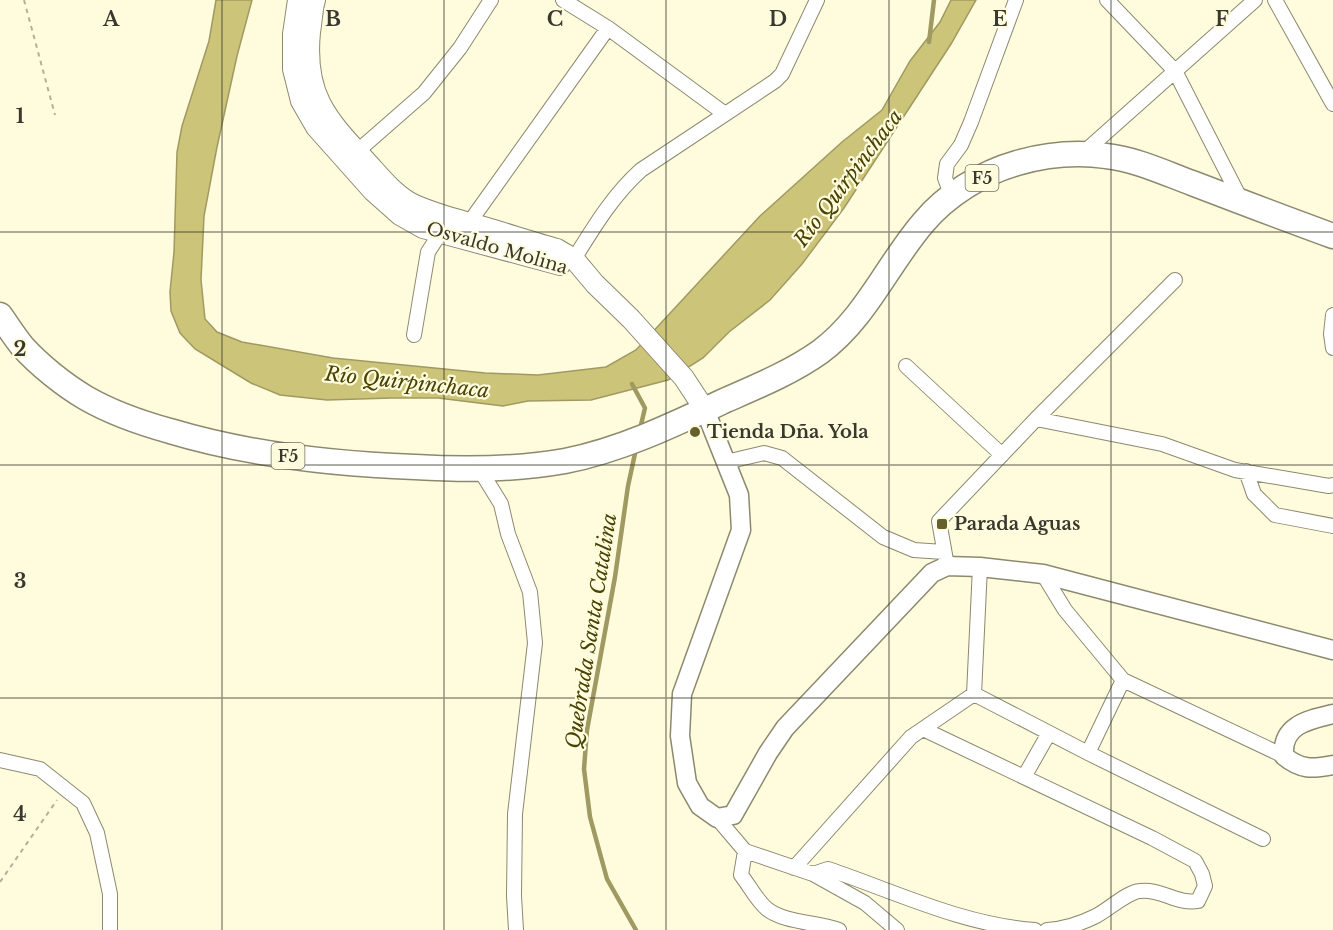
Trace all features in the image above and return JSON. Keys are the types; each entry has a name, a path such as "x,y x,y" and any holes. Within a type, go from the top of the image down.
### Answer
{"highway":[{"name":"F5","path":"0,315 23,347 50,371 86,398 135,421 197,439 312,460 363,465 480,470 518,468 568,460 617,447 705,410 790,370 818,353 839,336 862,310 924,222 952,197 991,172 1019,162 1082,154 1110,156 1152,168 1333,236"}],"main road":[{"name":"Osvaldo Molina","path":"298,0 293,34 293,69 298,93 316,127 352,156 373,191 400,215 423,228 442,224 468,231 554,262 578,273 594,284"},
{"path":"315,0 308,52 312,85 319,102 352,156"},
{"path":"468,231 558,249 574,260 684,378 705,410"}],"street":[{"path":"352,156 424,93 460,48 491,0"},
{"path":"563,0 609,28 725,114"},
{"path":"574,260 598,220 629,181 641,170 775,81 782,74 817,0"},
{"path":"952,197 945,178 948,164 962,145 1016,0"},
{"path":"1107,0 1176,71 1242,202"},
{"path":"1082,154 1255,0"},
{"path":"1275,0 1333,104"},
{"path":"468,231 609,28"},
{"path":"414,335 429,252 442,224"},
{"path":"945,559 939,521 1036,419 1175,280"},
{"path":"1333,315 1331,334 1333,348"},
{"path":"906,366 1002,455"},
{"path":"705,410 739,495 741,530 682,694 680,735 687,783 700,806 717,818 745,851 813,874 865,903 897,930"},
{"path":"1036,419 1162,444 1235,470 1333,485"},
{"path":"726,462 764,453 783,458 883,537 914,550 980,567 1043,574 1333,650"},
{"path":"480,470 501,504 508,534 530,592 536,643 515,814 516,930"},
{"path":"1246,471 1254,494 1275,515 1333,526"},
{"path":"717,818 733,815 785,728 945,559"},
{"path":"974,694 980,567"},
{"path":"1043,574 1065,610 1123,680 1284,756 1296,766 1319,768 1333,765"},
{"path":"1088,753 1123,680"},
{"path":"794,868 911,737 974,694"},
{"path":"974,694 1263,839"},
{"path":"1284,756 1282,743 1287,735 1301,723 1333,714"},
{"path":"923,729 1152,838 1195,861 1202,874 1205,886 1198,901 1189,903 1155,892 1138,891 1095,917 1063,929 1047,930"},
{"path":"1024,777 1049,733"},
{"path":"0,760 40,769 82,804 97,833 110,894 110,930"},
{"path":"745,851 741,875 766,909 781,917 827,925 839,930"},
{"path":"813,874 828,869 971,920 1015,929 1035,930"}],"path":[{"path":"24,0 54,115"},
{"path":"0,882 64,789"}],"water":[{"name":"Río Quirpinchaca","path":"216,0 252,0 237,56 204,216 201,280 205,319 217,332 242,342 333,358 485,373 538,375 606,367 636,350 760,216 842,142 882,110 910,61 940,22 951,0 976,0 951,44 844,208 802,264 770,300 729,332 703,358 668,380 591,400 528,401 503,406 438,398 327,400 280,395 251,383 195,349 180,333 171,311 170,292 174,252 177,152 182,126 209,41"}],"waterway":[{"path":"929,42 934,0"},
{"name":"Quebrada Santa Catalina","path":"632,384 645,408 640,429"},
{"name":"Quebrada Santa Catalina","path":"636,449 587,730 584,769 590,817 607,879 636,930"}],"place":[{"name":"Tienda Dña. Yola","path":"695,432"},
{"name":"Parada Aguas","path":"942,524"}]}
